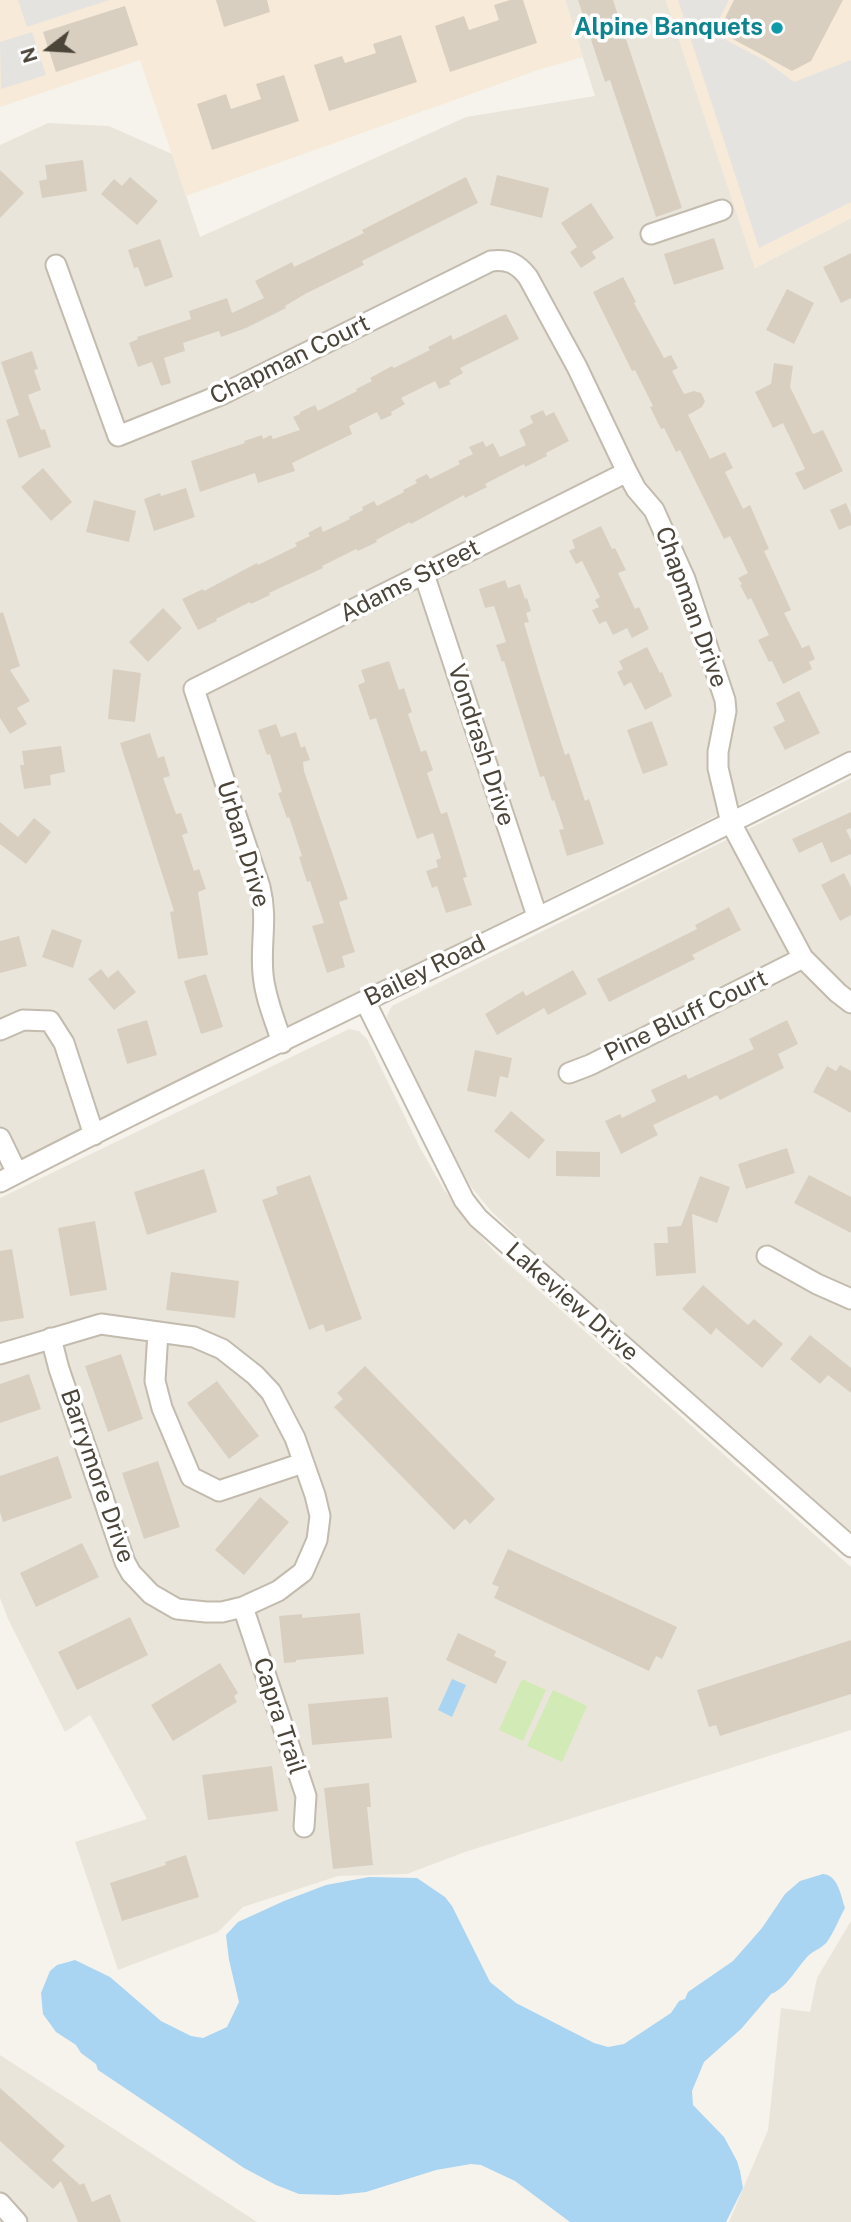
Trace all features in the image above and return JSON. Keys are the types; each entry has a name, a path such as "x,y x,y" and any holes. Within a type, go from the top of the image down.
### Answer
{"street":[{"path":"651,234 722,210"},
{"name":"Chapman Court","path":"56,265 118,436 223,394 491,261 511,261 520,267 577,368"},
{"name":"Chapman Drive","path":"577,368 627,472 636,489 654,510 678,561 723,690 726,711 718,752 718,768 731,823 803,958 851,1003"},
{"name":"Adams Street","path":"194,689 627,472"},
{"name":"Vondrash Drive","path":"424,574 537,916"},
{"name":"Urban Drive","path":"194,689 263,902 263,976 282,1042"},
{"name":"Bailey Road","path":"8,1178 731,823 851,761"},
{"name":"Pine Bluff Court","path":"569,1073 803,958"},
{"name":"Lakeview Drive","path":"365,1001 464,1200 478,1219 851,1547"},
{"path":"0,1030 23,1020 50,1021 64,1043 94,1135"},
{"path":"0,1138 8,1178"},
{"path":"767,1256 817,1284 851,1299"},
{"name":"Barrymore Drive","path":"0,1354 51,1338 101,1324 194,1338 222,1349 255,1375 271,1392 284,1414 315,1495 320,1516 317,1540 303,1572 278,1591 243,1607 214,1612 177,1609 150,1594 125,1562 51,1338"},
{"path":"158,1332 155,1381 162,1408 191,1476 219,1492 303,1463"},
{"name":"Capra Trail","path":"243,1607 306,1796 304,1827"},
{"path":"0,2203 17,2222"}],"shaded area":[{"path":"0,0 565,0 583,57 538,70 186,196 140,60 0,107"},
{"path":"18,0 109,0 27,27"},
{"path":"565,0 666,0 755,268 851,218 851,749 0,1170 0,145 48,123 109,126 172,154 200,237 466,117 595,96"},
{"path":"666,0 851,0 851,218 755,268"},
{"path":"678,0 729,0 719,19 726,40 764,60 794,82 851,60 851,202 759,248"},
{"path":"32,32 46,75 1,89 0,42"},
{"path":"851,778 851,1534 492,1212 471,1187 429,1108 389,1026 387,1016 392,1006"},
{"path":"349,1029 359,1031 367,1039 419,1146 443,1188 466,1220 494,1251 851,1567 851,1730 465,1852 407,1874 338,1876 243,1907 218,1932 118,1970 75,1842 147,1819 90,1715 65,1732 0,1598 0,1198"},
{"path":"851,1921 851,2222 729,2222 768,2130 781,2008 810,2012 817,1978"},
{"path":"0,2055 257,2222 0,2222"}],"green space":[{"path":"522,1679 546,1690 523,1741 499,1730"},
{"path":"553,1690 587,1706 562,1762 527,1746"}],"water":[{"path":"452,1679 466,1685 452,1717 438,1710"},
{"path":"823,1874 835,1882 845,1908 830,1938 809,1955 741,2029 704,2062 692,2091 693,2105 724,2137 740,2171 743,2188 726,2222 570,2222 515,2181 481,2165 471,2164 436,2170 366,2192 338,2195 299,2194 244,2168 98,2070 96,2064 81,2053 76,2045 56,2032 43,2014 41,1993 50,1971 57,1965 75,1960 110,1977 161,2021 191,2036 203,2038 227,2027 239,2002 226,1935 238,1922 326,1885 369,1877 417,1878 445,1897 452,1906 490,1982 516,2003 594,2043 608,2047 624,2044 671,2013 688,1992 733,1961 762,1928 785,1894 800,1881"}],"building":[{"path":"216,0 267,0 270,12 224,27"},
{"path":"510,0 523,0 537,43 450,72 435,26 464,16 469,30 499,20 494,5"},
{"path":"578,0 613,0 682,208 656,217 610,80 605,82"},
{"name":"Alpine Banquets","path":"734,0 843,0 811,61 792,71 729,37 724,20"},
{"path":"125,6 138,45 56,72 43,32"},
{"path":"401,35 417,82 329,111 314,65 342,56 345,63 376,53 373,44"},
{"path":"284,75 299,121 212,150 197,104 226,94 231,109 261,99 256,84"},
{"path":"83,160 87,191 42,198 39,181 47,179 45,165"},
{"path":"0,170 24,193 0,218"},
{"path":"497,175 549,188 542,218 490,205"},
{"path":"130,177 158,201 137,225 101,194 114,179 122,186"},
{"path":"466,177 478,203 362,261 364,265 305,294 285,306 286,308 246,328 221,337 219,331 183,343 185,351 164,358 171,383 161,386 152,362 138,367 129,343 138,339 137,337 191,319 189,311 227,298 232,313 264,298 255,281 292,262 294,267 364,233 362,230"},
{"path":"591,203 614,238 592,252 596,258 581,268 570,252 577,247 561,223"},
{"path":"714,238 724,269 674,285 664,254"},
{"path":"160,239 173,277 145,287 128,250"},
{"path":"851,253 851,298 841,303 823,267"},
{"path":"623,277 664,358 671,355 678,368 672,371 684,394 694,391 701,393 705,401 702,407 688,415 710,459 725,452 733,468 725,472 743,509 750,505 769,549 764,551 791,610 784,613 802,648 809,645 815,659 809,662 812,669 783,684 758,640 769,635 751,598 748,600 740,585 742,584 738,578 748,573 730,536 724,539 680,450 676,452 664,428 661,429 650,407 653,406 635,370 632,371 593,292"},
{"path":"787,289 814,303 794,344 766,330"},
{"path":"506,314 519,339 460,368 463,373 449,381 451,384 439,389 435,381 401,398 405,404 391,412 392,415 381,420 377,412 349,426 352,434 292,463 295,471 258,483 255,473 200,492 191,461 262,435 263,439 271,435 273,439 300,430 293,417 300,412 315,405 318,411 357,391 356,389 372,381 370,378 430,350 428,347 451,335 453,340"},
{"path":"32,351 38,369 34,370 41,390 28,395 41,430 45,429 51,447 19,458 6,420 19,415 1,362"},
{"path":"774,363 793,366 790,387 813,434 823,430 843,471 804,490 795,473 805,469 783,423 773,428 755,392 771,384"},
{"path":"543,410 546,416 554,412 569,441 546,453 547,456 525,467 524,464 485,484 487,487 465,498 464,495 376,540 377,542 358,551 356,549 198,630 182,599 297,546 295,543 310,536 308,533 321,526 323,532 350,519 349,517 363,510 362,507 374,501 377,506 404,492 403,490 417,483 415,480 427,474 430,479 460,464 458,461 473,454 469,447 483,441 486,447 493,443 500,457 526,445 519,430 533,423 530,416"},
{"path":"43,468 72,502 51,521 21,487"},
{"path":"186,488 195,517 154,531 144,499"},
{"path":"94,500 136,511 129,542 86,532"},
{"path":"846,503 851,515 851,525 839,530 830,510"},
{"path":"601,526 626,570 618,573 635,609 639,607 649,629 632,638 627,628 613,635 606,621 599,624 592,610 599,607 595,600 600,597 582,561 576,564 569,551 575,548 572,540"},
{"path":"505,580 508,588 520,584 525,599 527,598 531,611 526,613 529,622 524,623 541,680 565,755 569,753 585,801 589,799 604,844 567,856 559,830 564,829 544,776 540,777 504,661 502,662 496,645 506,642 494,606 485,608 479,589"},
{"path":"163,608 182,628 148,662 129,642"},
{"path":"3,612 20,666 10,670 30,701 17,708 27,724 10,734 0,718 0,613"},
{"path":"647,647 672,696 645,710 631,682 624,686 617,672 623,669 619,661"},
{"path":"389,661 399,690 404,688 412,712 408,714 421,752 426,750 433,770 427,773 441,814 447,812 467,877 463,878 472,905 446,913 437,886 432,888 426,871 438,867 436,860 441,858 433,833 417,839 376,718 370,720 358,685 365,682 361,670"},
{"path":"113,669 141,673 135,722 108,719"},
{"path":"799,691 820,733 785,750 773,727 785,721 776,703"},
{"path":"652,721 668,765 643,774 627,730"},
{"path":"276,724 281,737 296,732 301,748 305,746 310,760 303,762 304,771 348,899 339,902 355,952 342,956 345,967 327,973 312,926 324,923 310,881 307,882 299,857 302,856 289,817 287,818 278,793 282,792 270,754 267,755 258,730"},
{"path":"150,733 158,758 164,756 170,776 163,778 176,814 181,813 188,833 182,835 194,871 199,869 206,889 198,892 208,955 178,959 170,912 174,911 120,743"},
{"path":"61,746 65,772 50,775 51,785 24,789 20,765 24,765 22,751"},
{"path":"851,812 851,828 846,830 851,840 851,854 831,863 822,842 799,853 792,839"},
{"path":"34,818 51,832 26,864 0,844 0,822 18,837"},
{"path":"844,873 851,887 851,915 840,921 821,885"},
{"path":"729,907 741,930 692,955 695,959 609,1002 597,979 697,929 695,925"},
{"path":"52,929 82,940 73,968 42,957"},
{"path":"19,936 27,966 0,973 0,941"},
{"path":"101,969 108,978 118,970 136,992 114,1010 88,979"},
{"path":"573,970 587,994 548,1015 544,1008 497,1035 485,1014 523,991 526,996"},
{"path":"206,974 223,1027 201,1034 184,981"},
{"path":"147,1020 157,1055 127,1064 117,1029"},
{"path":"787,1020 798,1044 778,1054 784,1068 720,1100 717,1095 653,1125 658,1135 621,1154 605,1121 620,1114 622,1118 656,1101 651,1090 686,1074 688,1079 754,1049 749,1039"},
{"path":"475,1050 512,1058 508,1078 500,1076 496,1097 467,1091"},
{"path":"840,1065 851,1071 851,1113 813,1092 827,1066 836,1071"},
{"path":"511,1111 545,1140 529,1159 494,1131"},
{"path":"787,1148 795,1173 746,1189 738,1164"},
{"path":"556,1151 600,1152 600,1177 556,1176"},
{"path":"204,1169 217,1212 147,1235 134,1192"},
{"path":"310,1175 362,1319 326,1332 323,1324 309,1330 262,1200 278,1194 276,1187"},
{"path":"809,1175 851,1197 851,1233 794,1203"},
{"path":"700,1176 730,1187 717,1223 692,1214 696,1273 656,1276 654,1243 668,1243 667,1227 681,1226"},
{"path":"95,1221 107,1290 70,1296 58,1228"},
{"path":"12,1249 24,1318 0,1322 0,1251"},
{"path":"171,1272 239,1281 235,1318 166,1310"},
{"path":"703,1285 748,1325 754,1319 783,1344 762,1368 716,1328 711,1335 682,1309"},
{"path":"810,1335 851,1368 851,1393 828,1375 820,1384 790,1359"},
{"path":"121,1354 143,1419 108,1432 85,1366"},
{"path":"365,1366 495,1499 470,1524 465,1519 454,1530 334,1407 343,1399 337,1393"},
{"path":"29,1374 41,1409 0,1423 0,1384"},
{"path":"217,1381 259,1436 229,1459 187,1403"},
{"path":"58,1456 72,1498 3,1522 0,1512 0,1476"},
{"path":"158,1461 180,1527 144,1539 122,1473"},
{"path":"260,1497 289,1522 244,1575 215,1550"},
{"path":"82,1543 99,1577 36,1607 20,1573"},
{"path":"508,1549 677,1627 662,1659 656,1656 649,1671 494,1598 499,1587 492,1584"},
{"path":"360,1613 364,1654 284,1663 279,1616 302,1614 302,1618"},
{"path":"130,1617 148,1655 77,1690 58,1652"},
{"path":"458,1633 496,1651 494,1656 507,1662 496,1684 446,1660"},
{"path":"851,1640 851,1694 720,1736 716,1725 709,1727 697,1690"},
{"path":"220,1663 238,1693 234,1696 237,1702 173,1741 151,1705"},
{"path":"388,1697 392,1738 312,1745 308,1704"},
{"path":"272,1766 278,1811 208,1820 202,1775"},
{"path":"369,1783 371,1807 367,1807 373,1865 333,1869 324,1788"},
{"path":"186,1855 199,1897 122,1921 110,1883 166,1865 165,1862"},
{"path":"0,2088 65,2146 52,2160 80,2185 84,2183 92,2202 110,2194 121,2222 78,2222 61,2181 53,2189 0,2141"}],"place":[{"name":"Alpine Banquets","path":"777,28"}]}
